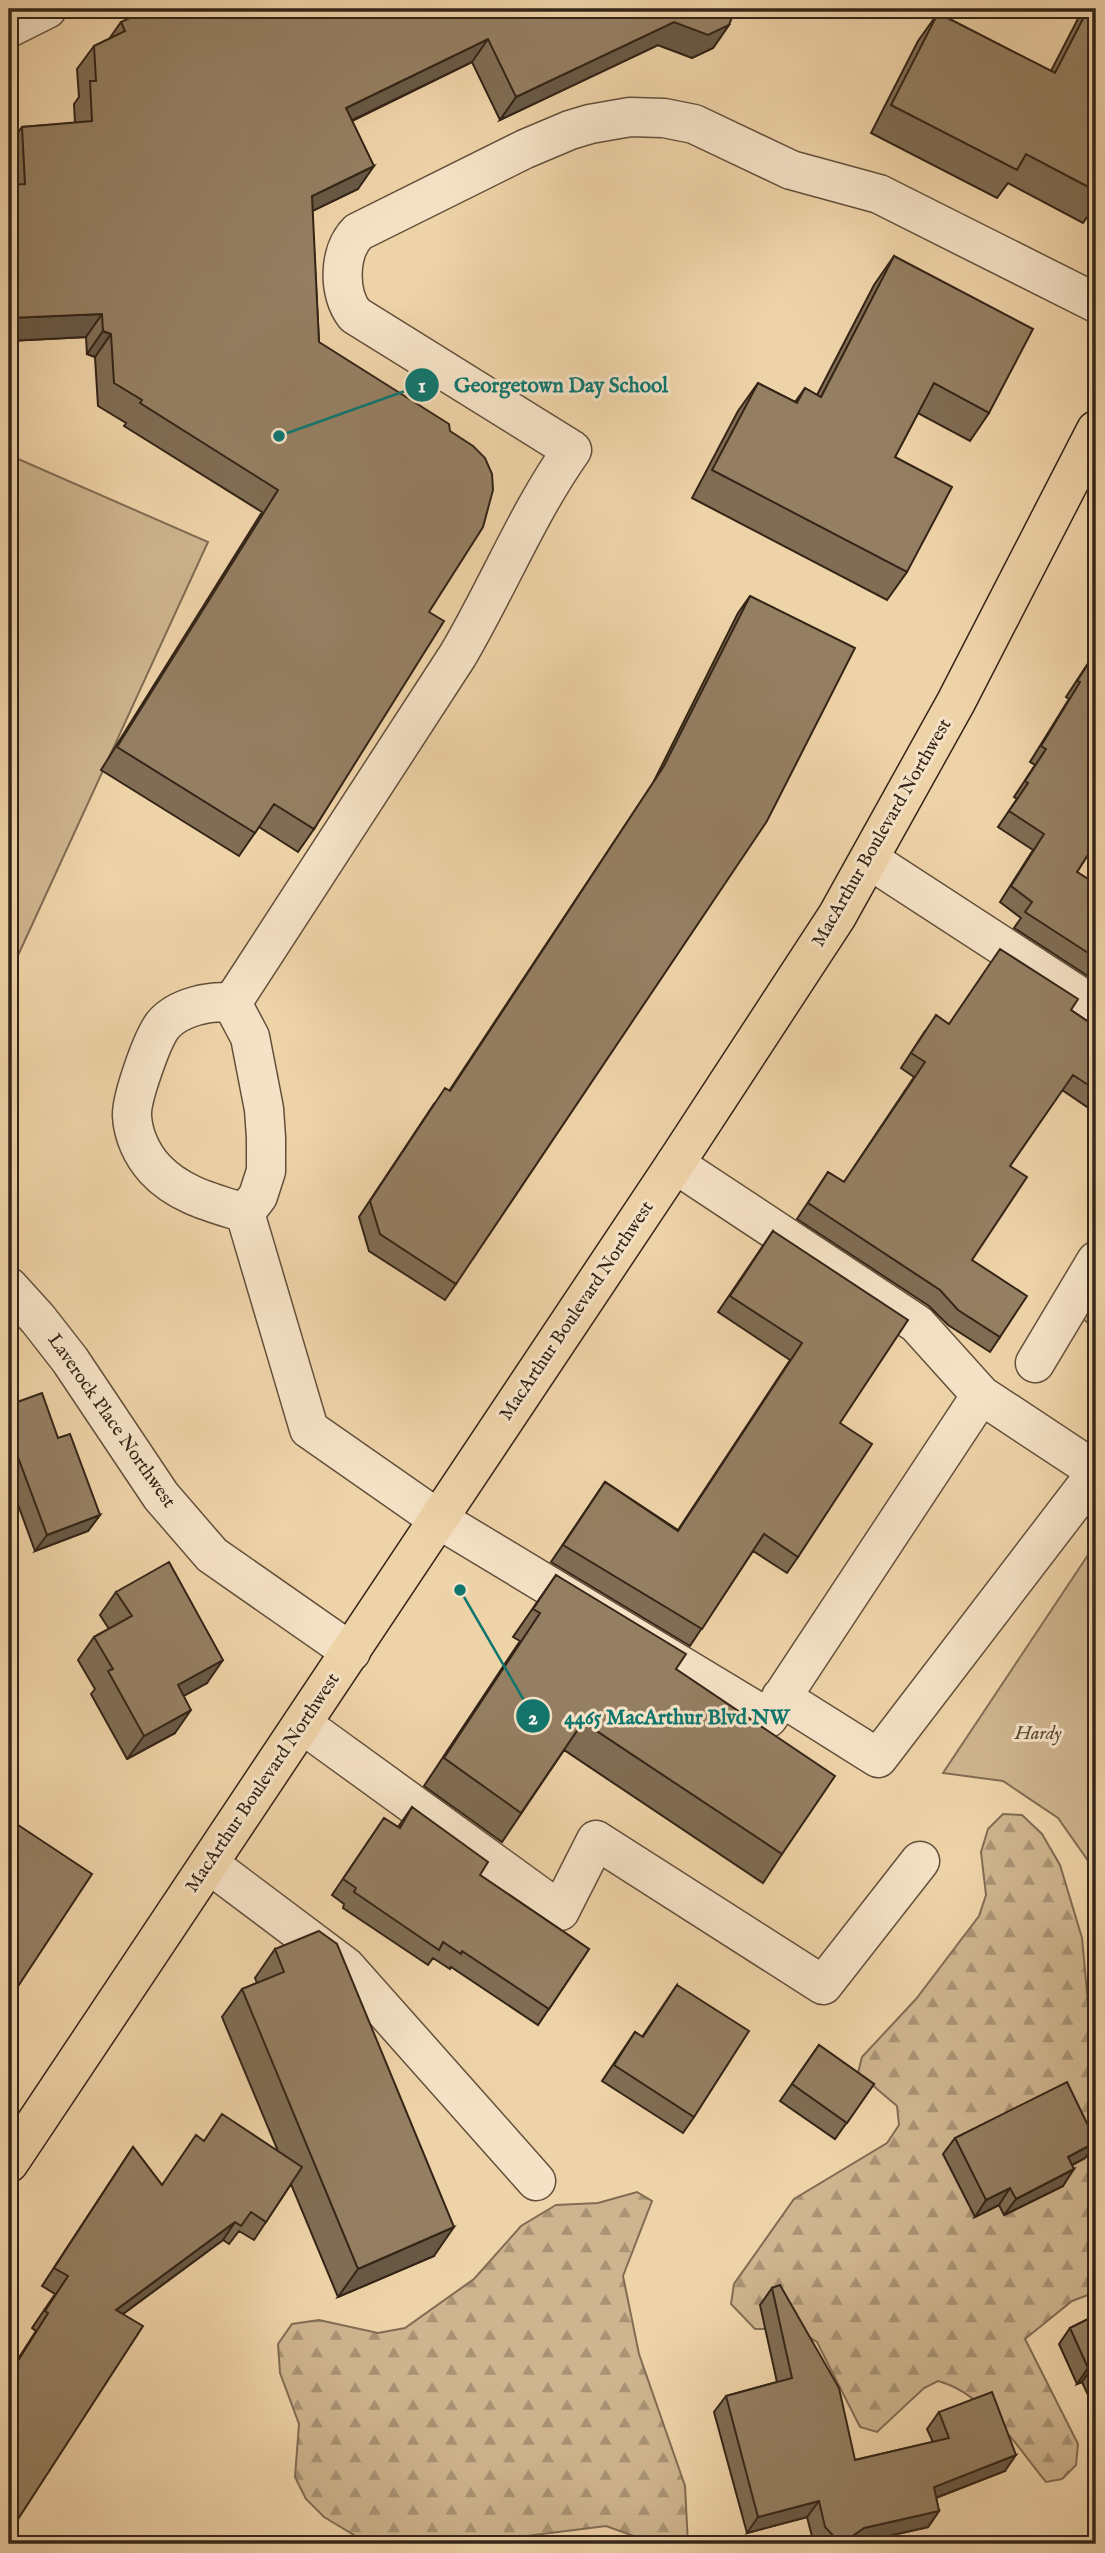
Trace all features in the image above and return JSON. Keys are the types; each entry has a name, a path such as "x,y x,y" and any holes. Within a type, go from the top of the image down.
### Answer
{"main road":[{"name":"MacArthur Boulevard Northwest","path":"9,2163 838,916 956,702 1096,430"}],"street":[{"path":"9,28 47,9"},
{"path":"232,1003 458,655 548,485 572,450 355,316 345,299 344,290 344,261 350,240 371,225 525,149 590,124 630,117 680,120 792,170 879,194 1096,303"},
{"path":"870,860 1096,1007"},
{"path":"232,1003 214,1001 188,1009 164,1025 144,1066 131,1115 139,1146 164,1178 187,1194 245,1213"},
{"path":"232,1003 250,1037 264,1109 266,1138 265,1171 258,1196 245,1213"},
{"path":"675,1164 917,1324 981,1395 1096,1472 878,1758 781,1697"},
{"path":"245,1213 309,1429 439,1519 768,1718 981,1395"},
{"path":"1035,1363 1096,1261"},
{"name":"Laverock Place Northwest","path":"9,1287 70,1360 161,1496 212,1555 351,1652"},
{"path":"302,1724 560,1911 596,1840 823,1985 920,1861"},
{"path":"209,1864 346,1967 536,2181"}],"green space":[{"path":"9,455 208,542 9,975"},
{"path":"1096,1277 1096,1329 1075,1313"},
{"name":"Hardy","path":"1096,1543 1096,1872 1058,1818 1003,1781 943,1773"},
{"path":"1003,1814 1022,1815 1042,1834 1060,1865 1082,1938 1092,2047 1096,2060 1096,2292 1072,2301 1025,2339 1078,2444 1076,2465 1062,2479 1046,2482 985,2409 971,2397 938,2381 924,2388 877,2432 860,2427 817,2342 796,2329 755,2329 731,2304 734,2284 794,2199 887,2143 899,2125 897,2106 858,2073 862,2057 916,1999 979,1916 986,1895 981,1852 988,1829","holes":["1055,2098 1063,2186 1005,2215 999,2205 975,2216"]},
{"path":"637,2192 652,2201 623,2276 639,2354 685,2486 688,2544 656,2544 606,2526 463,2544 369,2544 324,2517 306,2499 295,2477 299,2424 280,2373 278,2344 292,2324 319,2320 378,2333 405,2328 474,2279 521,2226 556,2205 598,2203"}],"building":[{"path":"149,9 735,9 729,25 708,35 674,22 516,97 488,39 346,108 374,166 312,196 319,342 449,424 450,431 473,446 485,458 492,474 493,490 483,527 429,612 444,621 314,829 274,804 255,833 117,747 278,490 140,403 142,400 114,383 111,334 103,331 102,314 9,318 9,185 25,184 22,127 92,121 90,81 96,81 94,46 125,31 121,22"},
{"path":"1088,9 1096,9 1096,191 1026,154 1017,170 891,105 938,13 1055,73"},
{"path":"894,256 1033,329 989,413 934,383 895,457 952,487 907,572 712,470 758,383 797,403 805,388 821,397"},
{"path":"750,596 855,648 767,821 456,1284 380,1234 370,1201 445,1088 450,1091 664,766"},
{"path":"1096,652 1096,842 1077,872 1096,884 1096,958 1025,912 1032,902 1011,886 1044,834 1009,811 1028,783 1025,781 1046,749 1041,746"},
{"path":"1000,949 1078,999 1071,1010 1096,1027 1096,1090 1073,1075 1010,1166 1027,1177 972,1260 1027,1296 1000,1337 958,1310 940,1290 808,1203 828,1172 844,1182 925,1062 911,1053 936,1015 949,1024"},
{"path":"773,1231 908,1320 840,1423 872,1444 798,1557 764,1534 702,1629 563,1545 605,1482 678,1531 802,1343 730,1296"},
{"path":"42,1393 58,1438 70,1434 100,1515 47,1535 9,1433 9,1405"},
{"path":"169,1562 223,1660 178,1685 191,1710 144,1736 108,1671 113,1669 94,1637 132,1616 116,1592"},
{"path":"556,1575 686,1654 676,1669 835,1776 782,1854 583,1722 521,1813 444,1758 540,1613 533,1609"},
{"path":"412,1807 488,1862 480,1875 589,1949 549,2009 462,1951 461,1954 443,1942 439,1950 354,1892 356,1888 343,1879 384,1818 400,1828"},
{"path":"9,1819 92,1874 9,2000"},
{"path":"319,1931 337,1944 454,2227 358,2269 242,1989 284,1972 275,1949"},
{"path":"677,1985 749,2031 694,2117 614,2065 635,2032 643,2037"},
{"path":"819,2045 874,2084 847,2123 792,2084"},
{"path":"1067,2082 1096,2142 1068,2157 1074,2169 1016,2199 1010,2188 986,2200 955,2138"},
{"path":"222,2114 302,2167 266,2222 251,2212 241,2226 235,2222 116,2310 143,2326 9,2533 9,2375 68,2276 54,2268 133,2147 162,2185 196,2135 204,2141"},
{"path":"780,2285 839,2388 855,2460 949,2438 939,2412 992,2392 1016,2455 934,2487 939,2511 864,2528 841,2544 825,2527 819,2501 758,2517 726,2396 792,2378 772,2288"},
{"path":"1096,2315 1096,2372 1093,2366 1088,2368 1070,2328"}],"place":[{"name":"Georgetown Day School","path":"279,436"},
{"name":"4465 MacArthur Blvd NW","path":"460,1590"}]}
